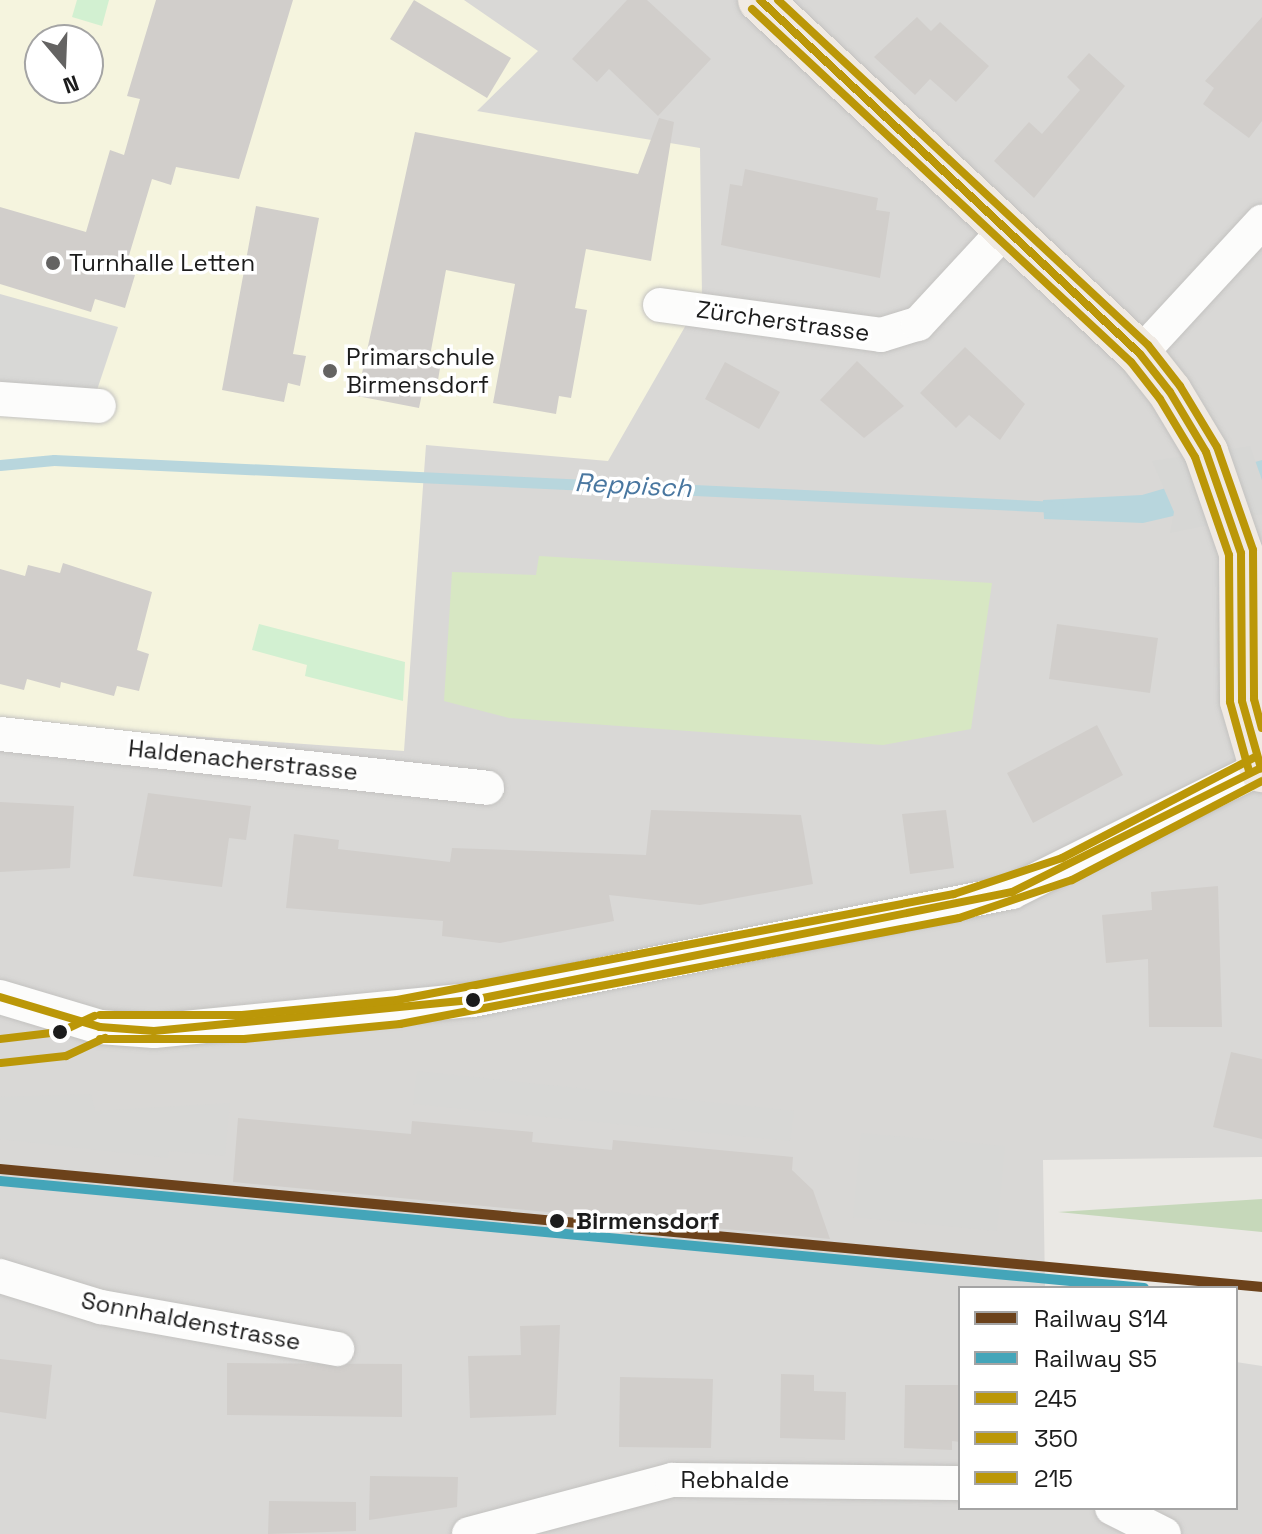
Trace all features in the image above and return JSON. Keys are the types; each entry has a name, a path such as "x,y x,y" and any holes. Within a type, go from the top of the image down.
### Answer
{"main road":[{"path":"760,0 1140,354 1206,452 1245,541 1242,701 1261,769"}],"street":[{"path":"1140,354 1262,222"},
{"name":"Zürcherstrasse","path":"660,305 881,335 918,324 1007,228"},
{"path":"0,399 99,406"},
{"name":"Haldenacherstrasse","path":"0,734 487,788"},
{"path":"0,997 100,1027 154,1031 473,1000 1012,892 1261,769"},
{"name":"Sonnhaldenstrasse","path":"0,1276 101,1307 337,1349"},
{"name":"Rebhalde","path":"469,1534 672,1480 958,1483"},
{"path":"1116,1510 1164,1534"}],"shaded area":[{"path":"0,0 1262,0 1262,1157 1043,1160 1045,1286 958,1286 958,1510 1238,1510 1238,1362 1262,1366 1262,1534 0,1534"},
{"name":"Primarschule Birmensdorf","path":"0,0 464,0 538,51 477,111 700,148 702,297 608,461 426,445 404,751 0,723"},
{"path":"0,294 118,327 97,390 0,389"},
{"path":"417,1071 794,1111 790,1141 413,1104"},
{"path":"91,1094 95,1111 230,1103 225,1156 169,1151 168,1158 0,1139 0,1097"},
{"path":"861,1133 1005,1146 997,1231 853,1217"},
{"path":"1262,1199 1262,1232 1058,1212"}],"green space":[{"path":"77,0 109,0 103,24 72,17"},
{"path":"539,556 992,583 971,729 883,745 509,718 444,701 452,572 536,575"},
{"path":"259,624 405,662 403,701 305,676 307,665 252,650"}],"water":[{"path":"1262,460 1262,490 1216,506 1143,523 1044,519 1043,500 1142,495"}],"pier":[{"path":"1250,446 1262,480 1262,514 1170,533 1174,512 1152,461"}],"building":[{"path":"156,0 293,0 239,179 176,167 171,185 152,179 124,272 135,275 125,308 95,299 91,312 0,284 0,207 86,232 110,150 124,155 140,99 127,96"},
{"path":"414,0 511,58 487,98 390,39"},
{"path":"627,0 647,0 711,59 658,116 609,69 597,82 572,59"},
{"path":"917,17 931,31 940,22 989,66 956,102 930,79 915,95 874,57"},
{"path":"1262,17 1262,121 1249,138 1203,104 1214,88 1205,81"},
{"path":"1089,53 1125,86 1034,198 994,161 1029,122 1042,134 1080,90 1067,77"},
{"path":"659,118 674,122 651,261 586,249 575,308 587,310 571,398 559,396 556,414 493,403 515,284 446,270 429,361 441,362 436,392 423,389 419,408 357,396 415,132 638,174"},
{"path":"745,169 878,198 876,210 890,212 880,278 721,245 730,184 742,186"},
{"path":"256,206 319,218 293,354 306,356 300,386 288,383 284,402 222,390"},
{"path":"965,347 1025,404 1000,440 969,415 956,428 920,393"},
{"path":"857,361 904,406 864,438 820,400"},
{"path":"725,362 780,392 759,429 705,399"},
{"path":"63,563 152,592 137,650 149,654 139,691 117,686 114,696 61,682 60,688 27,679 24,690 0,684 0,569 25,576 28,565 60,573"},
{"path":"1057,624 1158,638 1150,693 1049,679"},
{"path":"1097,725 1123,775 1033,823 1007,773"},
{"path":"148,793 251,806 246,840 229,838 222,887 133,876"},
{"path":"0,802 74,806 70,868 0,872"},
{"path":"651,810 801,815 813,884 700,905 609,895 614,921 500,943 442,936 443,921 286,908 294,834 339,840 338,849 450,862 452,848 646,855"},
{"path":"946,810 954,868 910,874 902,814"},
{"path":"1218,886 1222,1027 1149,1027 1148,959 1106,963 1102,915 1152,910 1151,892"},
{"path":"1231,1052 1262,1059 1262,1139 1213,1127"},
{"path":"238,1118 411,1134 412,1121 533,1132 532,1142 612,1150 613,1140 793,1157 792,1170 813,1190 830,1239 233,1182"},
{"path":"560,1325 556,1415 470,1418 468,1356 521,1355 520,1326"},
{"path":"0,1359 52,1365 46,1419 0,1412"},
{"path":"227,1363 402,1364 402,1417 227,1415"},
{"path":"781,1374 814,1375 814,1391 846,1392 845,1440 780,1438"},
{"path":"620,1377 713,1379 711,1448 619,1447"},
{"path":"905,1385 958,1385 958,1442 952,1441 952,1450 904,1448"},
{"path":"370,1476 458,1477 457,1507 369,1520"},
{"path":"269,1501 356,1502 356,1531 268,1534"}],"waterway":[{"name":"Reppisch","path":"0,465 54,460 1058,507"}],"rail line":[{"name":"S14","path":"0,1169 1262,1287"},
{"name":"S5","path":"0,1181 1123,1286"}],"transit line":[{"name":"245","path":"760,0 1140,354 1170,392 1206,452 1241,553 1242,701 1261,768"},
{"name":"215","path":"778,0 1148,345 1180,386 1217,447 1253,550 1254,699 1262,728"},
{"name":"350","path":"752,9 1131,362 1160,399 1195,457 1229,555 1230,702 1249,771"},
{"name":"215","path":"100,1015 242,1015 397,1000 954,894 1062,858 1255,757"},
{"name":"245","path":"0,997 100,1027 154,1031 473,1000 1012,892 1261,768"},
{"name":"350","path":"100,1039 244,1039 400,1024 959,918 1072,880 1262,781"},
{"name":"215","path":"0,1039 60,1032 95,1016"},
{"name":"350","path":"1,1063 66,1056 105,1038"}],"place":[{"name":"Turnhalle Letten","path":"53,263"},
{"name":"Primarschule Birmensdorf","path":"330,371"},
{"name":"Birmensdorf","path":"557,1221"}]}
